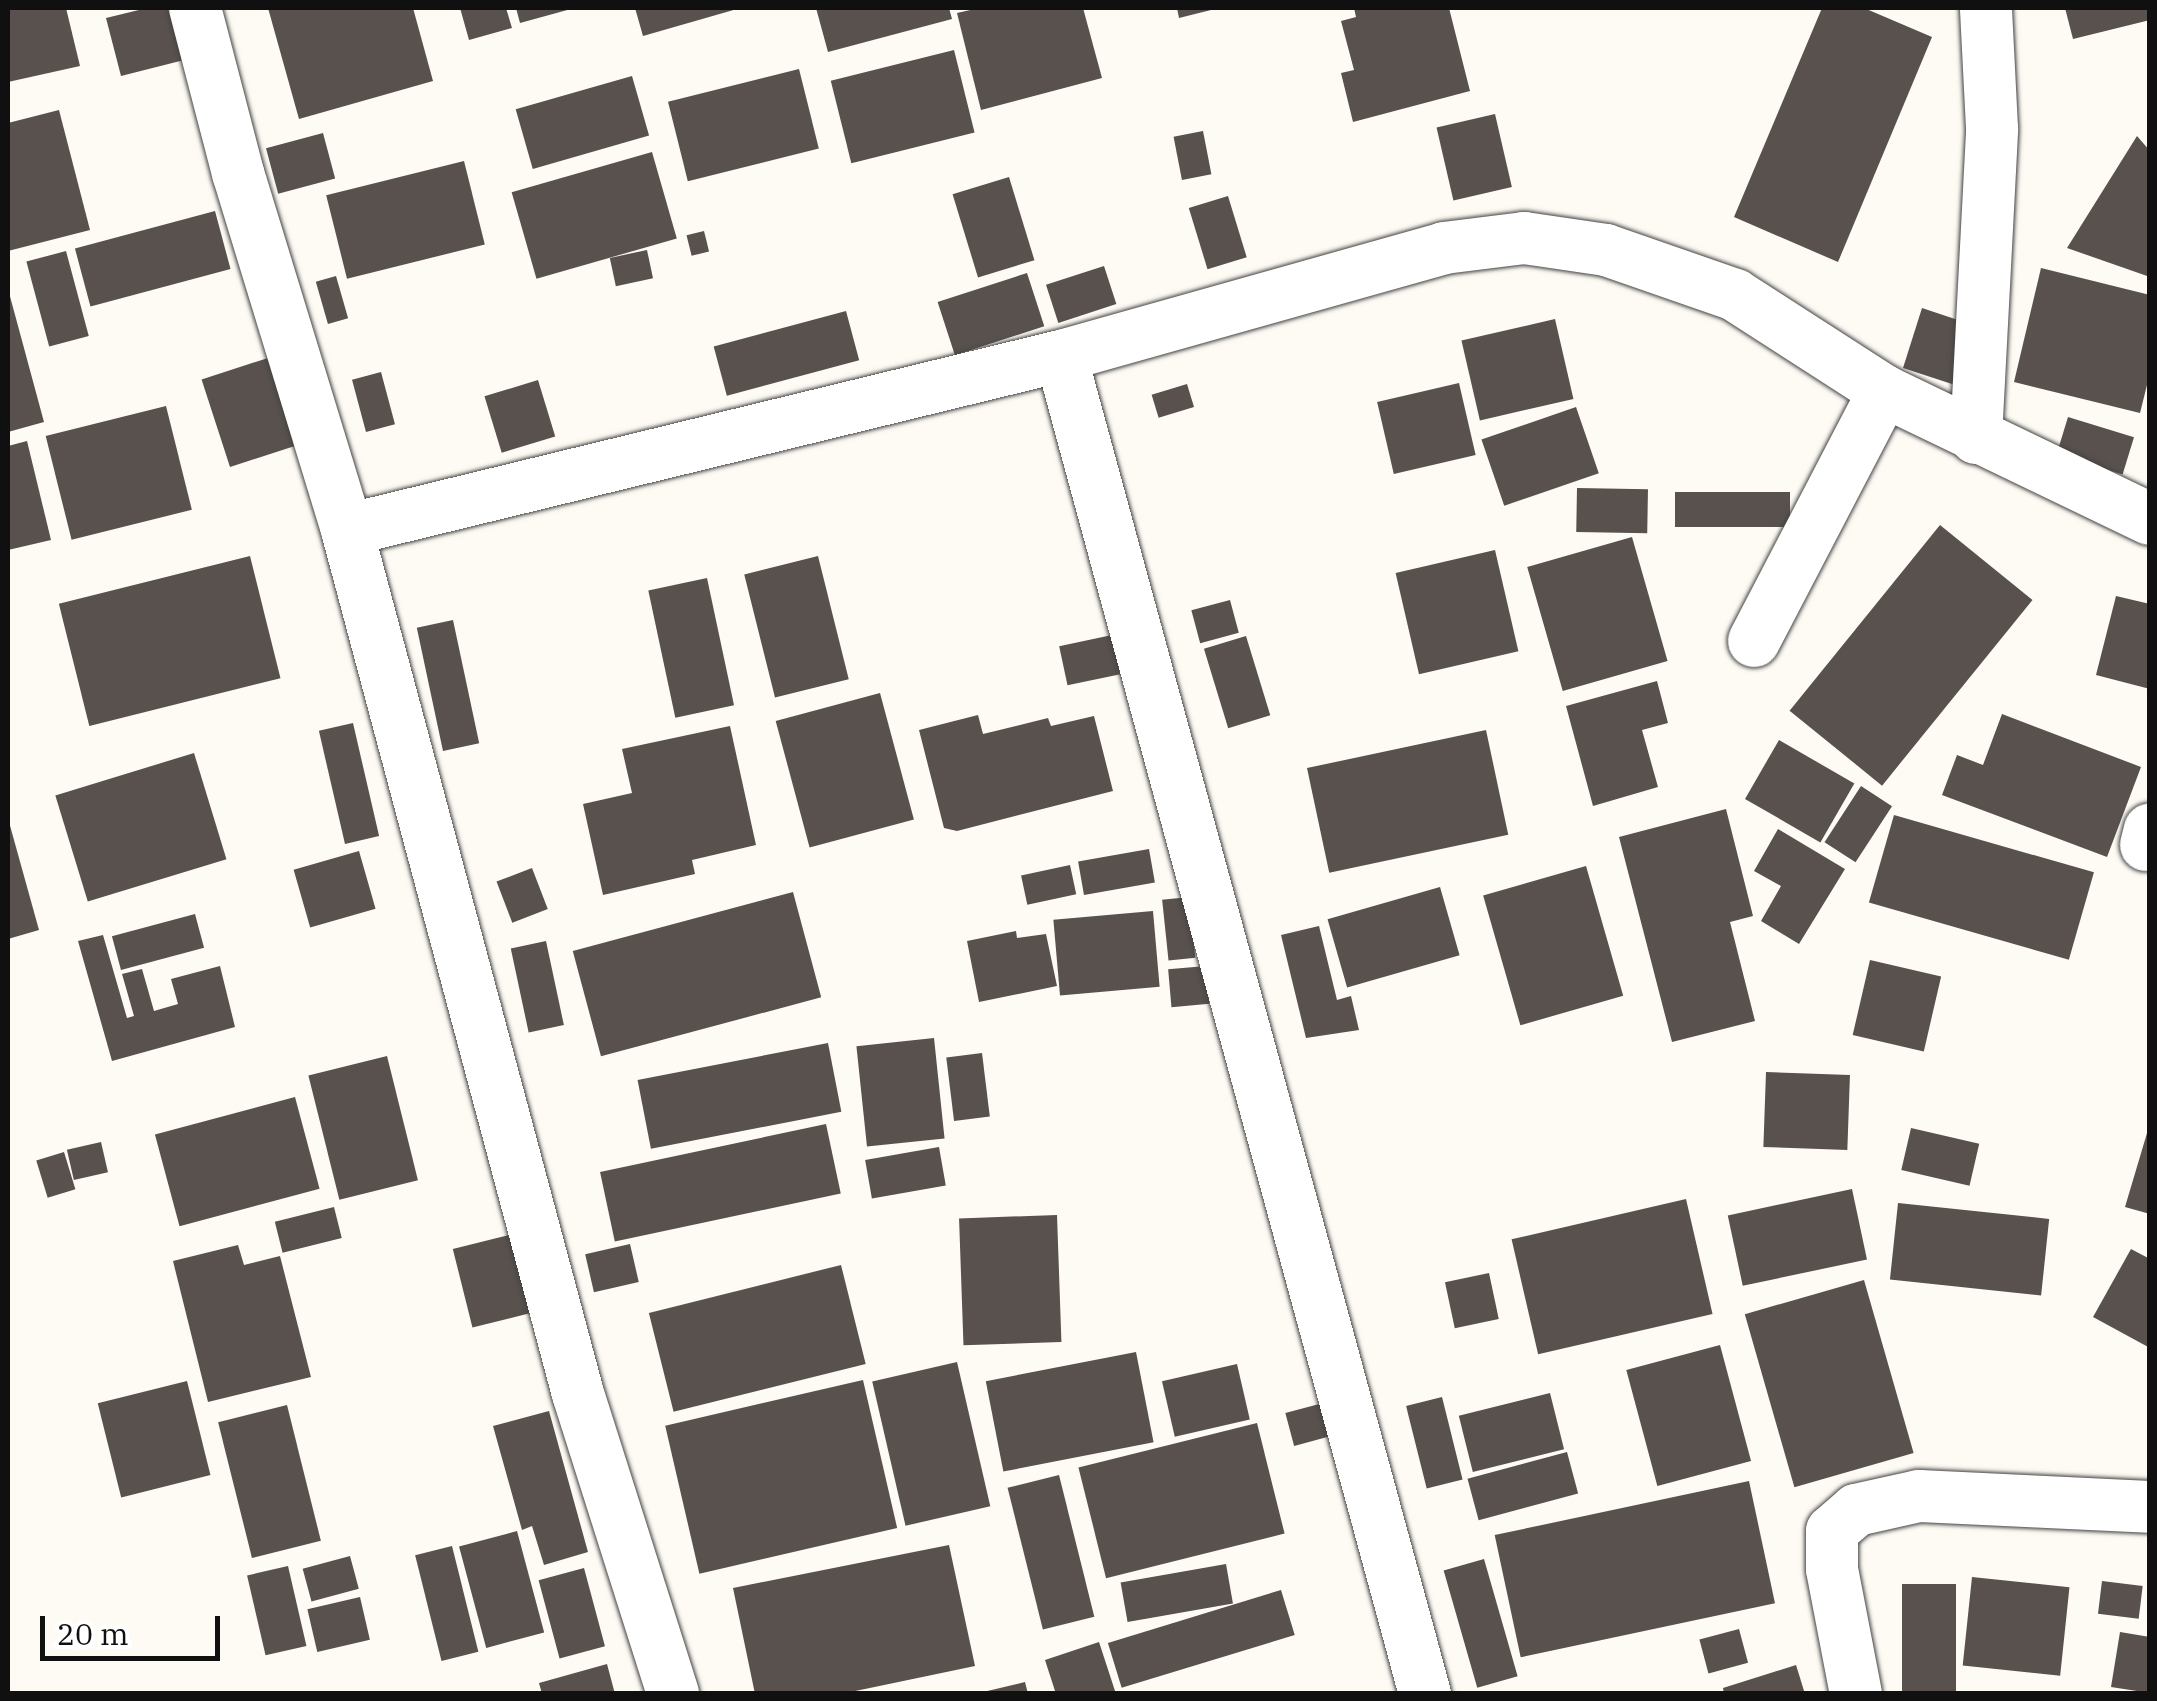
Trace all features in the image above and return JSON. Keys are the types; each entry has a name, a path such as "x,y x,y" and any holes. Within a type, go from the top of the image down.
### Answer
{"street":[{"path":"195,8 238,173 347,530 578,1394 673,1694"},
{"path":"1976,438 1992,128 1986,8"},
{"path":"347,530 1061,356 1444,248 1524,238 1606,250 1735,296 1884,390 1976,438 2150,519"},
{"path":"1061,356 1425,1694"},
{"path":"1754,641 1884,390"},
{"path":"1856,1694 1832,1569 1832,1531 1856,1510 1919,1496 2150,1506"}],"building":[{"path":"8,8 66,8 80,66 8,82"},
{"path":"147,8 176,8 188,59 121,76 106,18"},
{"path":"268,8 413,8 433,81 299,119"},
{"path":"460,8 506,8 512,28 469,40"},
{"path":"516,8 571,8 571,9 520,23"},
{"path":"635,8 737,8 737,9 643,36"},
{"path":"816,8 949,8 952,19 828,52"},
{"path":"979,8 1083,8 1102,78 981,110 957,13"},
{"path":"1177,8 1215,8 1215,9 1179,18"},
{"path":"1354,8 1449,8 1470,91 1353,122 1341,73 1354,70 1341,21 1356,17"},
{"path":"1822,8 1864,8 1932,37 1838,262 1734,217"},
{"path":"2065,8 2150,8 2150,20 2073,39"},
{"path":"954,50 975,132 851,163 831,81"},
{"path":"799,69 819,149 688,181 668,102"},
{"path":"632,76 649,136 533,169 516,109"},
{"path":"59,110 90,230 8,251 8,123"},
{"path":"1495,114 1512,187 1453,201 1437,127"},
{"path":"1203,131 1211,174 1182,180 1174,137"},
{"path":"323,133 335,178 278,194 266,148"},
{"path":"2137,136 2150,151 2150,277 2067,248"},
{"path":"652,152 677,239 536,279 512,192"},
{"path":"464,161 485,244 347,279 326,195"},
{"path":"1009,177 1034,260 978,277 953,194"},
{"path":"1228,196 1247,257 1208,269 1189,208"},
{"path":"215,211 231,269 90,306 75,249"},
{"path":"704,231 709,251 692,256 687,235"},
{"path":"647,250 653,278 616,286 610,258"},
{"path":"66,251 89,336 49,347 26,262"},
{"path":"1104,266 1116,304 1058,323 1046,285"},
{"path":"2041,268 2150,295 2150,373 2140,413 2014,382"},
{"path":"1027,273 1044,326 955,355 938,302"},
{"path":"336,276 348,318 328,324 316,282"},
{"path":"8,289 44,422 8,432"},
{"path":"1922,308 1958,320 1955,385 1903,368"},
{"path":"846,311 859,360 727,396 714,346"},
{"path":"1555,319 1573,399 1480,420 1461,341"},
{"path":"271,357 299,444 230,467 202,380"},
{"path":"381,372 395,424 366,432 352,380"},
{"path":"538,380 555,436 502,453 484,396"},
{"path":"1459,383 1476,455 1394,474 1377,402"},
{"path":"1187,384 1194,407 1159,418 1152,395"},
{"path":"166,406 192,510 72,540 46,436"},
{"path":"1576,407 1599,473 1504,506 1481,440"},
{"path":"2068,417 2134,437 2123,474 2057,454"},
{"path":"27,441 51,540 8,550 8,446"},
{"path":"1577,488 1648,489 1647,533 1576,532"},
{"path":"1675,492 1790,492 1790,527 1675,527"},
{"path":"1940,525 2032,600 1882,786 1790,711"},
{"path":"1632,537 1668,661 1563,691 1527,567"},
{"path":"1495,550 1518,651 1419,674 1396,573"},
{"path":"250,556 280,678 89,726 59,604"},
{"path":"818,556 849,679 775,698 744,574"},
{"path":"707,578 734,705 675,718 648,590"},
{"path":"2116,596 2150,604 2150,689 2096,675"},
{"path":"1230,600 1239,633 1200,643 1191,610"},
{"path":"453,620 479,743 443,751 417,628"},
{"path":"1112,635 1120,674 1067,685 1059,646"},
{"path":"1246,636 1270,715 1228,728 1204,649"},
{"path":"1657,681 1668,723 1642,730 1658,787 1593,806 1566,706"},
{"path":"880,693 914,820 810,847 776,721"},
{"path":"2002,714 2141,767 2107,857 1942,795 1957,755 1983,765"},
{"path":"978,715 983,734 1048,718 1051,726 1094,716 1113,791 957,831 944,828 919,730"},
{"path":"353,723 379,836 345,844 319,731"},
{"path":"730,726 756,845 692,860 695,874 603,895 583,804 632,793 622,749"},
{"path":"1486,730 1508,835 1329,873 1307,768"},
{"path":"1779,740 1854,784 1820,842 1745,799"},
{"path":"194,753 226,859 88,902 55,795"},
{"path":"1861,786 1892,806 1856,862 1825,842"},
{"path":"1726,809 1753,916 1730,922 1755,1021 1672,1042 1619,837"},
{"path":"1894,815 2094,872 2069,960 1869,902"},
{"path":"8,822 39,930 8,939"},
{"path":"1778,829 1845,869 1799,944 1761,921 1781,886 1754,871"},
{"path":"1149,849 1155,882 1084,895 1078,862"},
{"path":"359,851 376,909 310,927 294,870"},
{"path":"1070,865 1076,894 1027,905 1021,875"},
{"path":"1586,866 1623,996 1520,1025 1483,895"},
{"path":"532,868 548,909 512,923 497,882"},
{"path":"1440,887 1460,955 1347,987 1328,919"},
{"path":"793,892 821,997 601,1056 573,951"},
{"path":"1189,897 1195,958 1169,960 1162,900"},
{"path":"1153,911 1160,987 1060,995 1053,920"},
{"path":"195,914 204,948 121,970 112,936"},
{"path":"1319,926 1337,1000 1351,996 1359,1030 1306,1038 1281,935"},
{"path":"1016,931 1017,938 1046,934 1057,986 979,1002 967,941"},
{"path":"103,935 127,1018 134,1016 122,974 142,969 154,1011 178,1004 171,979 220,966 235,1027 112,1061 78,941"},
{"path":"546,941 564,1025 529,1033 511,948"},
{"path":"1870,960 1941,976 1924,1051 1853,1035"},
{"path":"1206,966 1209,1004 1171,1007 1168,969"},
{"path":"934,1038 945,1138 867,1147 856,1046"},
{"path":"828,1043 841,1112 651,1149 638,1080"},
{"path":"982,1053 990,1117 954,1121 946,1057"},
{"path":"387,1056 418,1180 339,1200 308,1076"},
{"path":"1766,1072 1850,1075 1847,1150 1763,1147"},
{"path":"295,1097 320,1189 180,1226 155,1135"},
{"path":"2150,1123 2150,1214 2125,1207"},
{"path":"826,1124 841,1193 615,1241 600,1172"},
{"path":"1911,1128 1979,1144 1970,1186 1901,1170"},
{"path":"101,1142 108,1172 74,1180 67,1150"},
{"path":"939,1147 946,1185 872,1198 865,1160"},
{"path":"64,1152 75,1189 48,1198 36,1160"},
{"path":"1852,1189 1867,1259 1743,1286 1728,1215"},
{"path":"1686,1199 1713,1314 1538,1354 1512,1239"},
{"path":"1898,1203 2049,1219 2041,1295 1890,1280"},
{"path":"334,1207 342,1238 283,1253 275,1222"},
{"path":"1057,1215 1061,1342 963,1345 959,1218"},
{"path":"513,1234 533,1313 472,1328 453,1249"},
{"path":"630,1244 639,1282 594,1292 585,1254"},
{"path":"238,1245 244,1265 280,1256 311,1377 208,1402 173,1261"},
{"path":"2131,1249 2150,1259 2150,1348 2093,1317"},
{"path":"841,1265 866,1364 674,1412 649,1313"},
{"path":"1489,1273 1499,1319 1455,1328 1445,1282"},
{"path":"1864,1280 1914,1453 1794,1487 1745,1314"},
{"path":"1720,1345 1751,1461 1657,1486 1626,1370"},
{"path":"1136,1352 1154,1442 1003,1472 986,1381"},
{"path":"957,1362 990,1506 906,1526 872,1382"},
{"path":"1237,1364 1250,1420 1175,1437 1162,1381"},
{"path":"863,1380 897,1528 699,1574 665,1426"},
{"path":"187,1381 210,1475 121,1497 98,1403"},
{"path":"1550,1393 1564,1449 1473,1472 1459,1416"},
{"path":"1442,1397 1463,1479 1427,1488 1406,1406"},
{"path":"1323,1403 1332,1436 1294,1446 1285,1413"},
{"path":"287,1405 321,1541 252,1558 218,1422"},
{"path":"549,1411 588,1552 544,1565 532,1526 522,1530 493,1426"},
{"path":"1257,1423 1285,1534 1106,1578 1078,1468"},
{"path":"1567,1452 1578,1494 1479,1520 1468,1479"},
{"path":"1059,1475 1094,1617 1043,1629 1008,1488"},
{"path":"1749,1481 1775,1603 1521,1657 1495,1535"},
{"path":"517,1531 544,1632 486,1648 459,1547"},
{"path":"949,1545 975,1666 841,1694 755,1694 733,1588"},
{"path":"452,1546 478,1652 441,1661 415,1555"},
{"path":"350,1556 359,1589 311,1602 303,1569"},
{"path":"1484,1559 1518,1676 1477,1688 1444,1571"},
{"path":"1226,1564 1233,1603 1128,1622 1121,1583"},
{"path":"288,1566 306,1646 266,1655 247,1575"},
{"path":"584,1568 605,1646 560,1658 539,1580"},
{"path":"1972,1577 2069,1587 2060,1676 1963,1666"},
{"path":"2102,1581 2143,1586 2139,1619 2098,1614"},
{"path":"1902,1584 1956,1584 1956,1694 1902,1694"},
{"path":"1281,1590 1295,1635 1122,1688 1108,1643"},
{"path":"360,1597 370,1640 317,1652 307,1609"},
{"path":"1739,1629 1748,1663 1708,1673 1699,1640"},
{"path":"2120,1632 2150,1637 2150,1693 2111,1687"},
{"path":"1099,1642 1116,1694 1056,1694 1045,1660"},
{"path":"607,1664 615,1694 542,1694 539,1683"},
{"path":"1796,1665 1805,1694 1724,1694 1723,1688"},
{"path":"1025,1682 1028,1694 983,1694 983,1692"}]}
